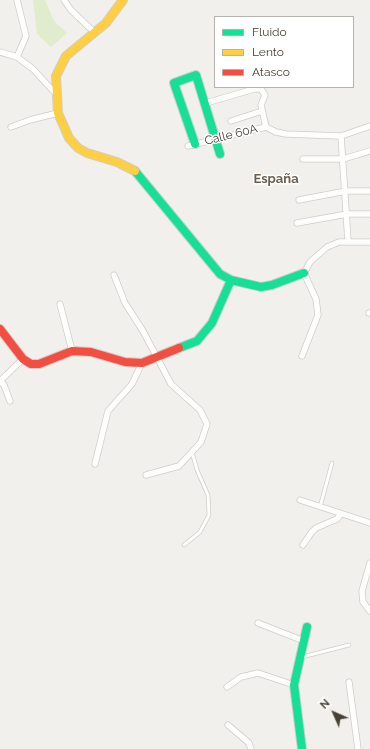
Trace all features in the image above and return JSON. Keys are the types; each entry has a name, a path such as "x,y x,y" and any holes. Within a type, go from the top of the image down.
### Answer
{"street":[{"path":"17,0 26,36 17,57"},
{"path":"64,0 71,10 95,33"},
{"path":"123,0 119,8 95,33 66,56 56,76 58,113 69,138 78,148 134,170 220,274 231,280 261,287 272,285 304,273 310,262 328,247 339,242 370,242"},
{"path":"0,52 17,57 33,69 57,95"},
{"path":"192,145 174,83 196,75 217,139 220,154"},
{"path":"206,103 254,89 261,89 264,91 265,95 261,105 266,127 276,132 286,134 341,136 370,126"},
{"path":"231,121 262,111"},
{"path":"11,127 30,120 58,113"},
{"name":"Calle 60A","path":"192,145 266,127"},
{"path":"341,136 346,191 348,241"},
{"path":"303,159 343,159 370,151"},
{"path":"299,200 346,191 370,191"},
{"path":"297,224 347,214 370,214"},
{"path":"302,356 318,315 316,299 304,273"},
{"path":"114,275 125,303 143,331 172,384 200,410 206,424 201,442 176,468 146,475"},
{"path":"0,328 23,359 31,364 40,364 72,352 91,352 125,362 142,363 197,341 212,323 231,280"},
{"path":"60,304 72,352"},
{"path":"10,401 4,385 0,381 23,359"},
{"path":"95,464 108,411 132,384 142,363"},
{"path":"300,500 370,523"},
{"path":"303,546 316,528 337,519 341,514"},
{"path":"370,563 362,591 363,602 370,611"},
{"path":"258,623 304,641"},
{"path":"302,749 294,685 307,627"},
{"path":"227,686 241,677 258,673 294,685"},
{"path":"349,682 358,749"},
{"path":"228,725 249,743 252,749"}],"lane":[{"path":"184,545 200,532 209,515 208,495 197,470 192,452"},
{"path":"320,507 332,463"},
{"path":"300,657 349,645"}],"green space":[{"path":"33,0 45,0 54,21 67,33 51,47 37,34"}],"traffic: fast":[{"path":"195,144 174,83 196,75 220,154"},
{"path":"135,171 220,274 231,280 261,287 272,285 304,273"},
{"path":"179,348 197,341 212,323 231,280"},
{"path":"302,749 294,685 307,627"}],"traffic: slow":[{"path":"123,0 106,23 66,56 56,76 58,113 69,138 78,148 87,153 117,162 135,171"}],"traffic: jam":[{"path":"0,329 23,359 31,364 39,364 72,351 91,352 125,362 142,363 179,348"}],"district":[{"name":"España","path":"276,179"}]}
